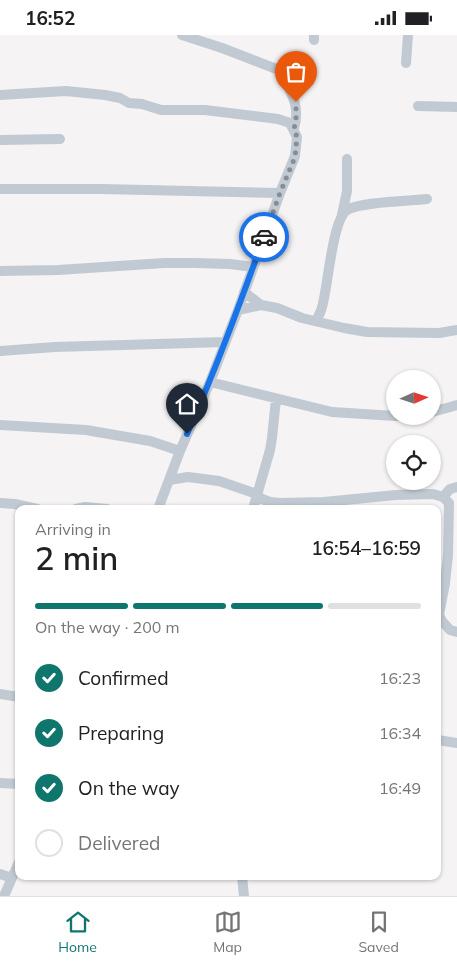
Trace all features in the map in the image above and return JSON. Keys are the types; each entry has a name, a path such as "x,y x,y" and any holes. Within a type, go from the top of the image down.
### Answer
{"street":[{"path":"182,35 278,70 296,102 294,129"},
{"path":"406,63 408,35"},
{"path":"0,95 66,91 105,95 120,97 129,103 142,104 161,110 205,110 278,119 290,123 294,129 297,137 295,157 210,382 180,451 160,505"},
{"path":"418,106 457,107"},
{"path":"0,140 60,139"},
{"path":"316,321 322,307 338,223 342,215 347,191 347,159"},
{"path":"0,189 141,189 280,193"},
{"path":"342,215 348,210 362,205 427,199"},
{"path":"0,271 58,270 164,263 230,264 253,267"},
{"path":"244,292 261,305"},
{"path":"238,310 261,305 277,308 302,318 367,332 438,333 457,331"},
{"path":"0,351 55,347 225,342"},
{"path":"210,382 332,412 386,415"},
{"path":"254,505 270,450 276,399"},
{"path":"441,410 457,405"},
{"path":"0,425 86,430 150,441 180,451"},
{"path":"169,480 188,477 219,481 256,494 270,502 280,503 324,502 396,495 433,494 443,497 449,503 449,531 445,583 441,604"},
{"path":"443,497 450,489 457,487"},
{"path":"0,503 19,505"},
{"path":"441,619 450,630 457,632"},
{"path":"0,694 15,696"},
{"path":"441,740 457,743"},
{"path":"0,783 15,784"},
{"path":"4,896 15,871"},
{"path":"0,874 12,878"},
{"path":"242,880 244,896"}],"way so far":[{"path":"264,237 295,157 297,137 294,129 296,102"}],"route":[{"path":"187,434 210,382 264,237"}]}
